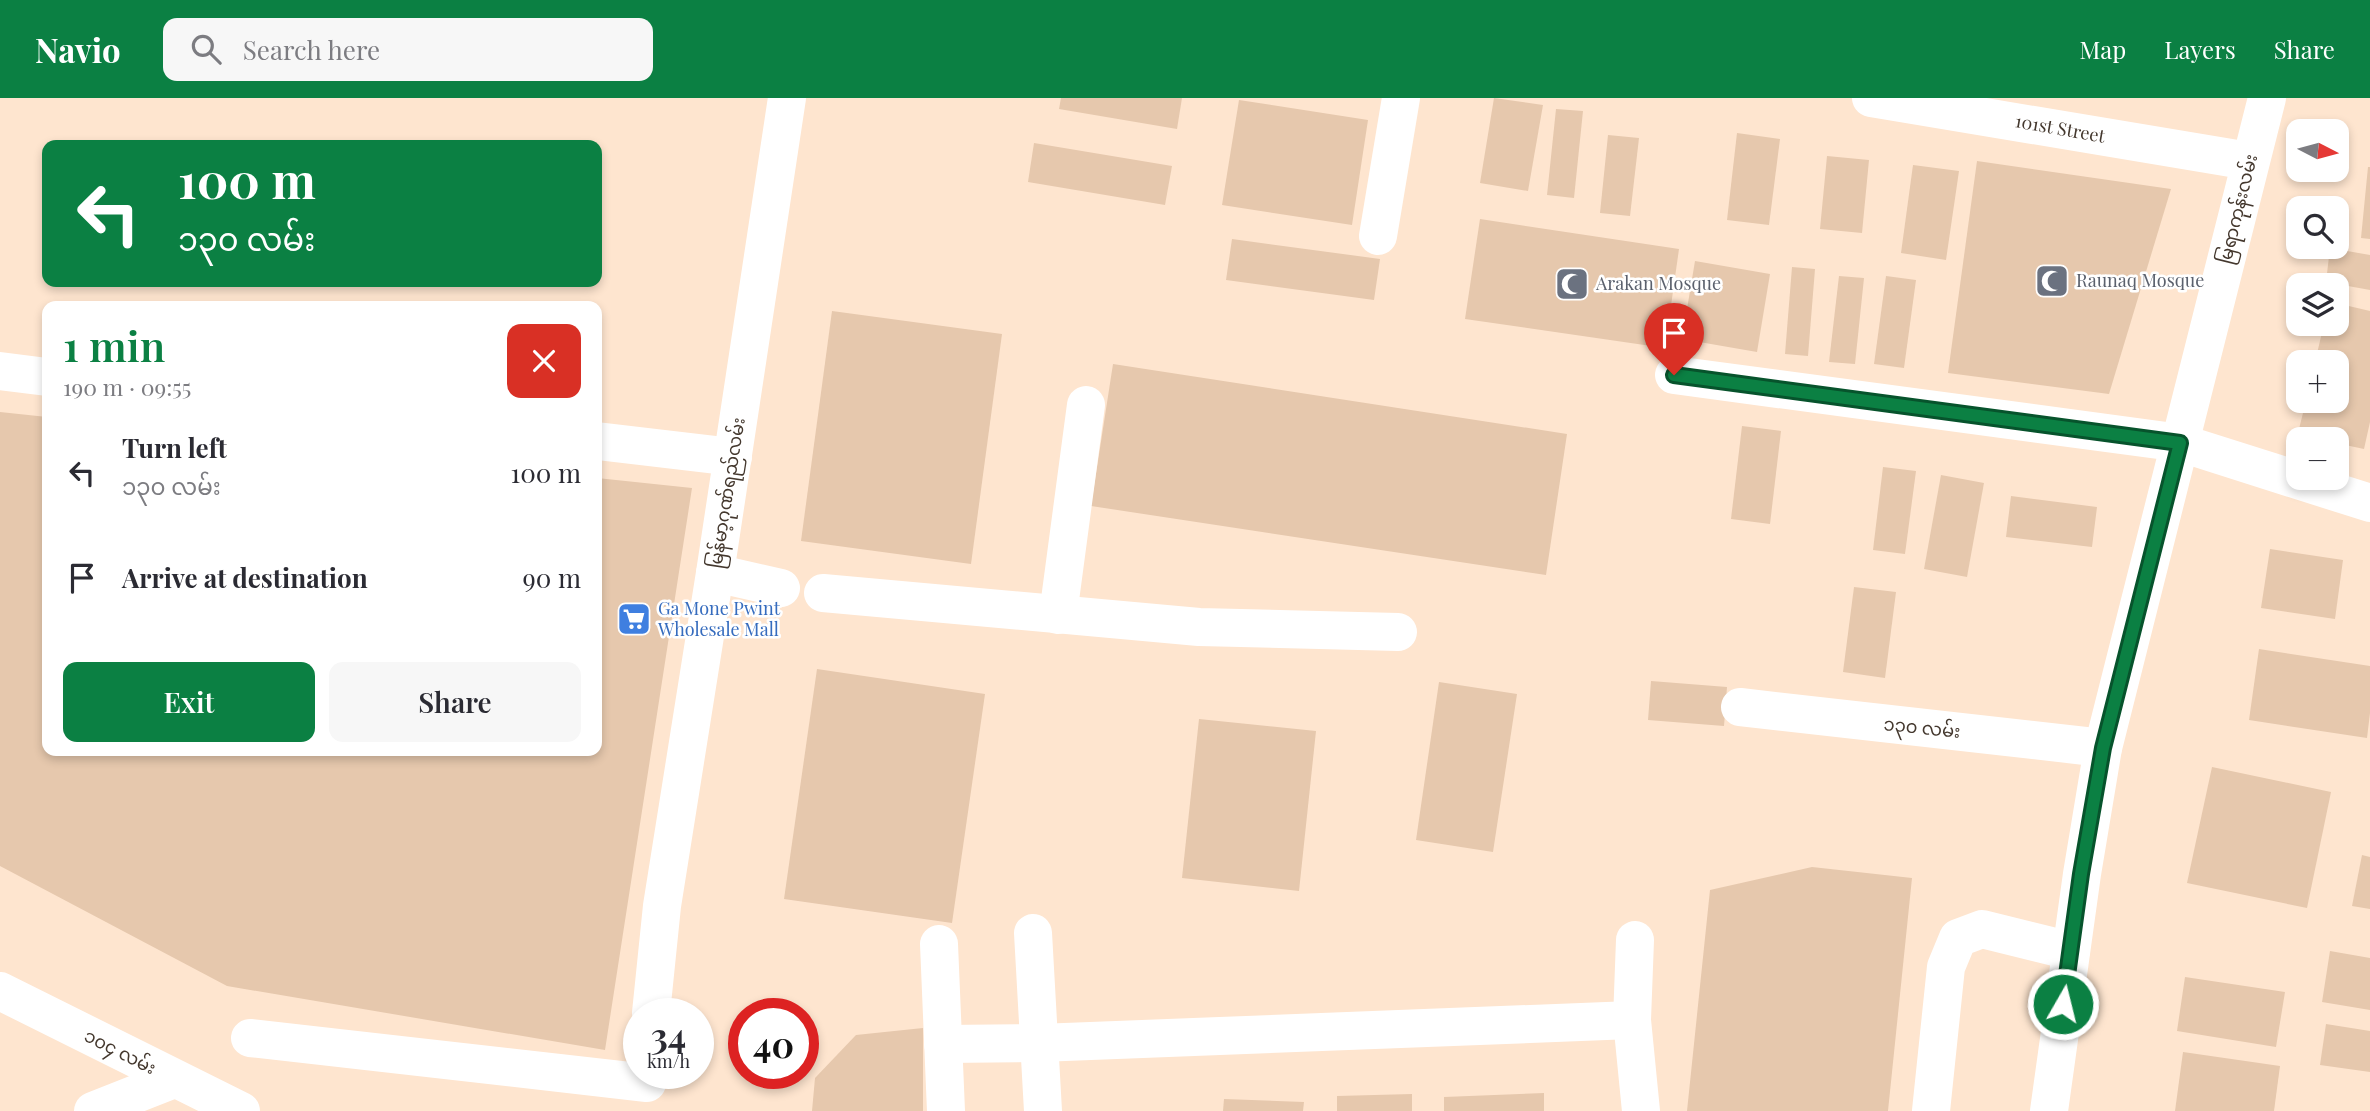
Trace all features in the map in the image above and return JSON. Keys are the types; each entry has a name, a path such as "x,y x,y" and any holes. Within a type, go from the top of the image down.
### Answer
{"street":[{"name":"မြန်မာ့ဂုဏ်ရည်လမ်း","path":"653,998 662,906 787,98"},
{"path":"1378,236 1401,98"},
{"name":"မြရာကုန်းလမ်း","path":"2049,1111 2103,748 2267,98"},
{"name":"101st Street","path":"1884,99 2249,161"},
{"path":"0,371 42,375"},
{"path":"1674,375 2180,443 2370,503"},
{"path":"1058,615 1086,405"},
{"path":"602,442 733,457"},
{"path":"715,573 781,588"},
{"path":"823,593 1199,627 1398,632"},
{"name":"၁၃၀ လမ်း","path":"1740,707 2103,748"},
{"path":"1931,1111 1946,967 1958,938 1982,929 2071,951"},
{"path":"1033,933 1043,1111"},
{"path":"1635,940 1632,1020 1641,1111"},
{"path":"939,944 946,1111"},
{"name":"၁၀၄ လမ်း","path":"0,991 241,1111"},
{"path":"943,1044 1039,1043 1632,1020"},
{"path":"250,1038 623,1086"},
{"path":"93,1111 174,1079"}],"building":[{"path":"1061,98 1182,98 1177,129 1059,109"},
{"path":"1494,98 1543,105 1528,191 1480,183"},
{"path":"1239,100 1368,120 1352,225 1222,205"},
{"path":"1556,109 1583,111 1574,198 1547,195"},
{"path":"1737,133 1780,139 1769,225 1727,220"},
{"path":"1608,135 1639,138 1630,216 1600,213"},
{"path":"1034,143 1172,166 1165,205 1028,182"},
{"path":"1827,156 1869,160 1862,233 1820,229"},
{"name":"Raunaq Mosque","path":"1977,161 2171,189 2109,394 1948,373"},
{"path":"1913,165 1959,171 1946,260 1901,253"},
{"path":"2370,167 2370,239 2361,238"},
{"name":"Arakan Mosque","path":"1480,219 1679,249 1665,348 1465,319"},
{"path":"1232,239 1380,259 1374,300 1226,280"},
{"path":"2349,251 2370,255 2370,290 2349,286 2349,273 2327,273 2329,259 2349,259"},
{"path":"1695,261 1770,274 1757,352 1682,339"},
{"path":"1792,267 1815,269 1808,356 1785,354"},
{"path":"1839,276 1864,278 1855,364 1829,362"},
{"path":"1886,276 1916,280 1904,368 1874,364"},
{"path":"2349,306 2370,311 2370,422 2364,449 2349,446 2349,427 2300,427 2303,413 2349,413 2349,350 2318,350 2321,336 2349,336"},
{"path":"832,311 1002,334 971,564 801,541"},
{"path":"1113,364 1567,434 1546,575 1091,506"},
{"name":"Ga Mone Pwint Wholesale Mall","path":"0,412 42,416 42,756 602,756 602,479 692,488 605,1050 227,986 0,866"},
{"path":"1742,426 1781,431 1770,524 1731,519"},
{"path":"1883,467 1916,471 1905,554 1873,550"},
{"path":"1941,475 1984,483 1967,577 1924,569"},
{"path":"2011,496 2097,507 2092,547 2006,537"},
{"path":"2270,549 2343,560 2335,619 2261,608"},
{"path":"1854,587 1896,592 1885,678 1843,672"},
{"path":"2259,649 2370,666 2367,738 2249,720"},
{"path":"817,669 985,694 952,923 784,899"},
{"path":"1651,681 1727,687 1724,726 1648,720"},
{"path":"1439,682 1517,694 1493,852 1416,840"},
{"path":"1199,719 1316,731 1299,891 1182,878"},
{"path":"2212,767 2331,792 2307,908 2187,883"},
{"path":"2362,855 2370,857 2370,909 2352,906"},
{"path":"1812,867 1912,878 1888,1111 1687,1111 1710,890"},
{"path":"2330,951 2370,958 2370,1010 2322,1002"},
{"path":"2185,977 2285,992 2276,1047 2177,1031"},
{"path":"2326,1024 2370,1031 2370,1072 2320,1065"},
{"path":"923,1028 923,1111 812,1111 814,1089 819,1089 819,1074 856,1035"},
{"path":"2183,1052 2280,1066 2274,1111 2175,1111"},
{"path":"1544,1093 1544,1111 1444,1111 1444,1097"},
{"path":"1412,1094 1412,1111 1337,1111 1337,1096"},
{"path":"1224,1099 1304,1102 1303,1111 1223,1111"}],"place":[{"name":"Raunaq Mosque","path":"2052,281"},
{"name":"Arakan Mosque","path":"1572,284"},
{"name":"Ga Mone Pwint Wholesale Mall","path":"634,619"}],"route":[{"path":"1674,375 2180,443 2103,748 2081,874 2063,1004"}]}
